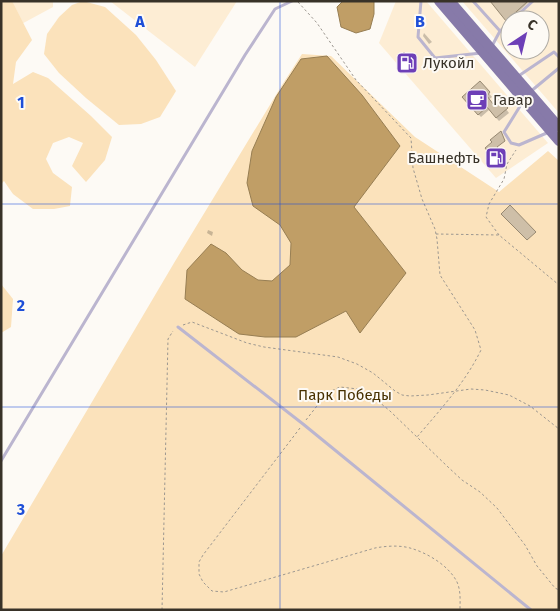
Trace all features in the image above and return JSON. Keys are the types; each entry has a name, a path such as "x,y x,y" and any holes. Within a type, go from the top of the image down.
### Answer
{"main road":[{"path":"439,1 487,51 555,129"},
{"path":"450,1 487,51 516,78 527,96 554,116 555,129 559,141"}],"lane":[{"path":"1,461 245,55 275,8 292,1"},
{"path":"421,1 418,37 435,58 487,51 500,32 473,1"},
{"path":"523,10 533,1"},
{"path":"516,78 554,52 559,58"},
{"path":"555,129 519,145 510,143 504,132 527,96 559,68"},
{"path":"178,327 303,424 531,610"}],"path":[{"path":"297,1 317,23 356,80 411,138 413,168 422,199 436,234 440,275 475,330 481,350 456,391 417,438"},
{"path":"519,145 507,164 504,179 489,204 486,217 499,235 559,285"},
{"path":"436,234 499,235"},
{"path":"162,610 168,339 178,327 192,322 247,343 338,357 357,364 373,373 402,395 410,396 471,389 509,395 530,406 559,429"},
{"path":"460,610 458,584 452,574 426,554 409,548 390,546 375,548 224,592 212,591 202,582 199,574 199,562 327,393 340,387 358,389 373,397 390,411 448,468 480,492 497,508 537,566 559,591"}],"shaded area":[{"path":"3,1 53,1 53,7 16,27"},
{"path":"110,1 237,1 195,67"},
{"path":"343,1 374,1 374,14 370,29 356,33 341,27 337,7"},
{"path":"396,1 426,1 548,143 496,178 379,43"},
{"path":"462,1 559,1 559,113 513,60 550,60 550,10 500,10 500,45"},
{"path":"327,56 362,95 400,146 354,207 406,273 360,333 346,311 296,337 265,337 239,334 185,299 187,270 211,244 226,253 242,270 258,280 272,281 290,265 291,243 280,225 253,206 247,183 252,151 276,97 301,59"}],"green space":[{"path":"1,1 12,1 32,40 16,62 13,84 33,72 48,78 112,137 105,160 86,182 72,166 83,143 69,137 53,143 46,159 53,173 72,187 70,206 54,209 33,209 13,194 4,181 1,184"},
{"path":"83,1 105,7 136,35 156,60 176,91 160,117 141,124 119,125 59,73 44,54 47,34 59,17 72,5"},
{"name":"Парк Победы","path":"302,54 331,56 415,137 499,192 548,151 559,161 559,610 1,610 1,556 174,263"},
{"path":"1,284 13,299 11,327 1,333"}],"building":[{"path":"490,1 528,1 518,10 500,10 500,14"},
{"path":"404,52 413,61 407,66 399,57"},
{"name":"Гавар","path":"480,81 490,92 487,96 493,104 500,99 508,108 496,118 487,107 478,115 462,97"},
{"path":"501,131 505,141 497,147 504,156 496,162 485,148 492,142 490,140"},
{"path":"510,205 536,232 527,240 501,214"}],"place":[{"name":"Лукойл","path":"407,63"},
{"name":"Гавар","path":"477,100"},
{"name":"Башнефть","path":"496,158"}]}
